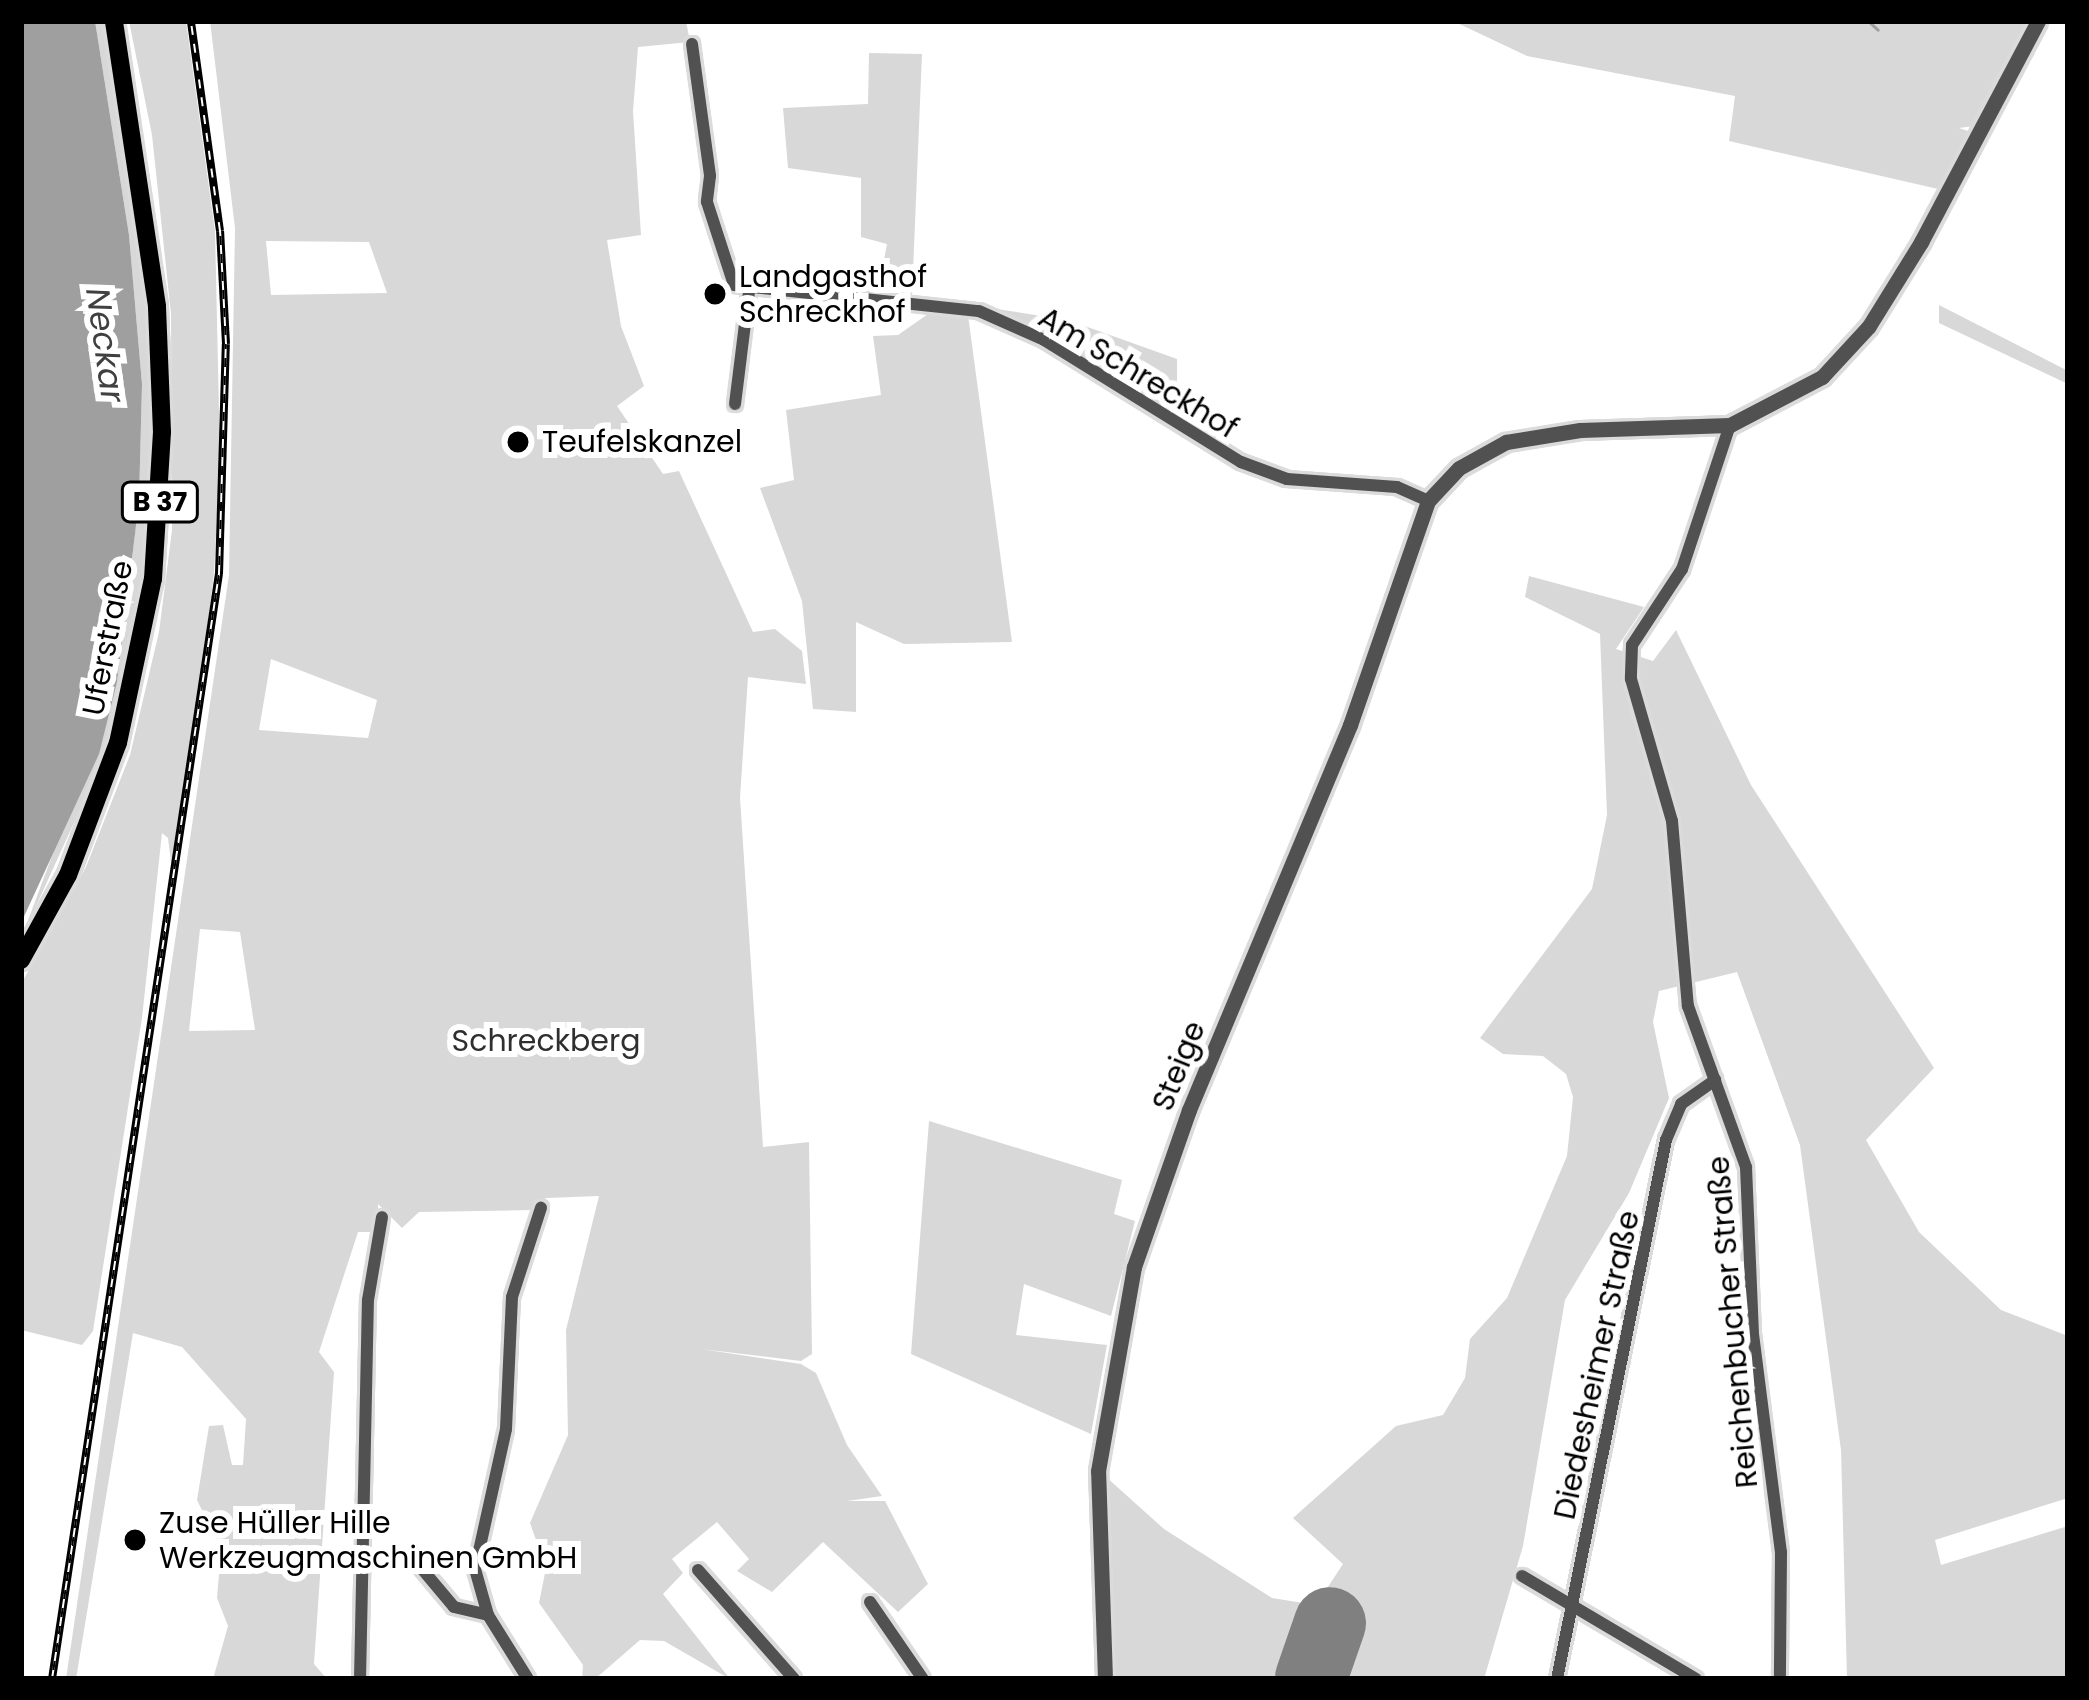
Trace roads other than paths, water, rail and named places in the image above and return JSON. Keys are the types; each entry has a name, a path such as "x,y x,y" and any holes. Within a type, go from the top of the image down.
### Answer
{"main road":[{"name":"Uferstraße","path":"21,960 68,874 118,743 157,540 158,306 114,21"}],"street":[{"path":"1428,501 1459,468 1506,442 1580,430 1730,425 1822,376 1869,326 1984,135 2038,21"},
{"path":"692,44 710,176 706,202 724,240 729,280 749,292 735,404"},
{"name":"Am Schreckhof","path":"749,292 979,311 1044,340 1241,462 1287,479 1397,487 1428,501"},
{"name":"Reichenbucher Straße","path":"1730,425 1682,568 1632,645 1631,679 1672,821 1688,1006 1746,1167 1753,1334 1781,1552 1780,1679"},
{"name":"Steige","path":"1105,1679 1098,1471 1134,1267 1189,1110 1350,725 1428,501"},
{"name":"Diedesheimer Straße","path":"1557,1679 1666,1140 1681,1104 1715,1080"},
{"path":"528,1679 488,1615 476,1569 478,1541 506,1429 512,1297 541,1208"},
{"path":"360,1679 368,1300 382,1217"},
{"path":"417,1563 454,1607 488,1615"},
{"path":"698,1570 794,1679"},
{"path":"1522,1576 1696,1679"},
{"path":"870,1602 923,1679"}],"water":[{"name":"Neckar","path":"21,21 95,21 129,235 142,384 139,501 117,682 99,754 21,923"}],"waterway":[{"path":"1868,21 1878,30"}],"railway":[{"path":"52,1679 219,574 226,344 220,231 191,21"}],"place":[{"name":"Landgasthof Schreckhof","path":"715,294"},
{"name":"Teufelskanzel","path":"518,442"},
{"name":"Zuse Hüller Hille Werkzeugmaschinen GmbH","path":"135,1540"}],"park label":[{"name":"Schreckberg","path":"546,1041"}]}
